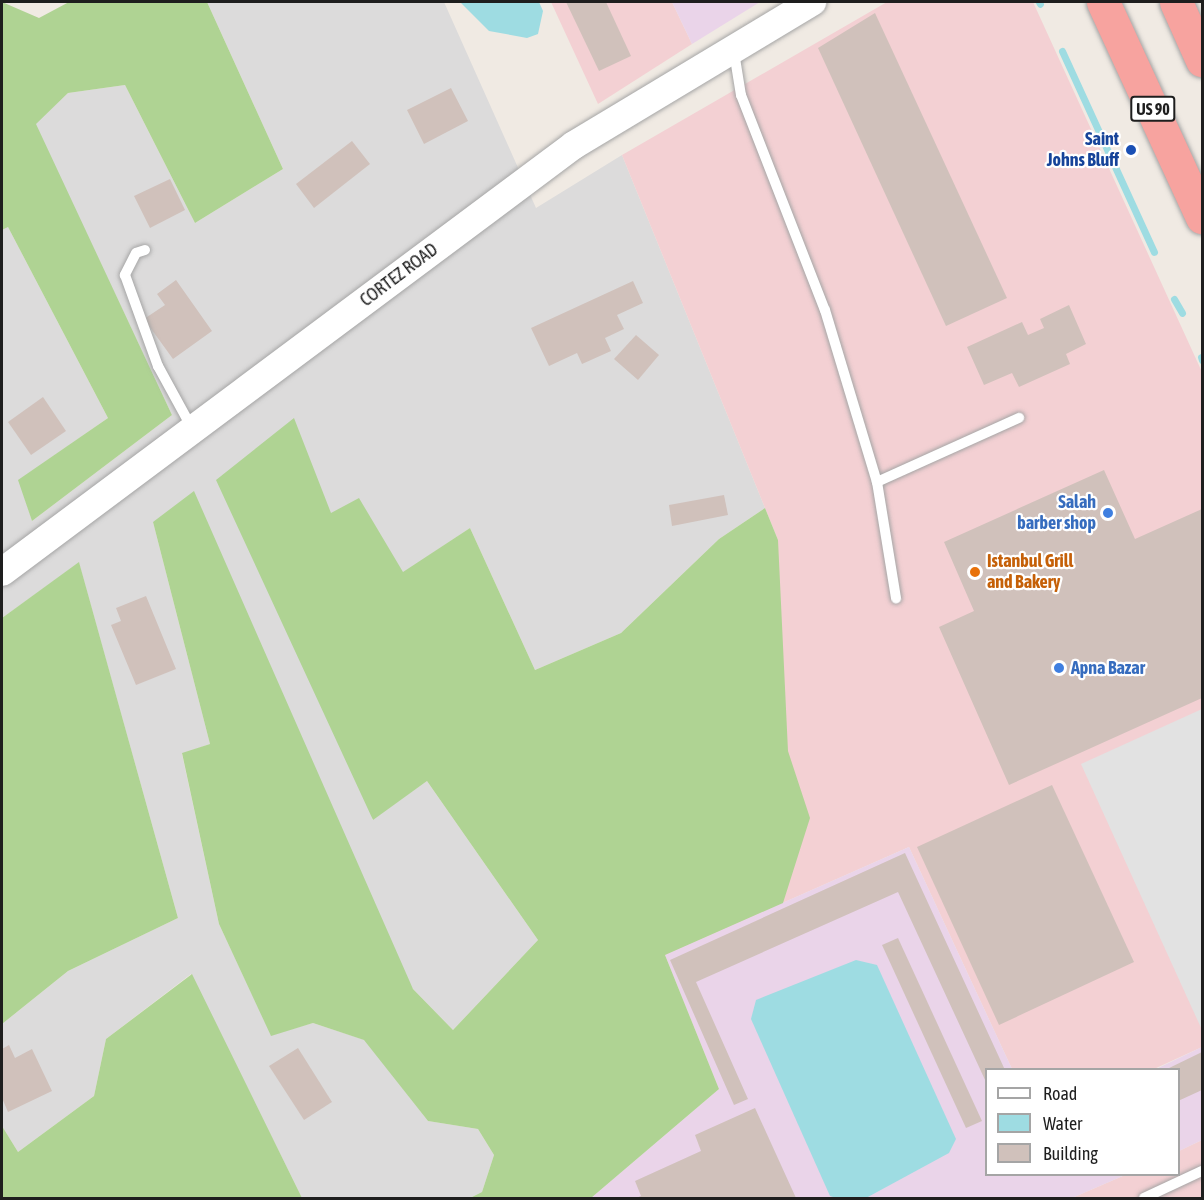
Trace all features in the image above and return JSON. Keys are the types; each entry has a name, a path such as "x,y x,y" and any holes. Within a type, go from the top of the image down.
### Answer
{"highway":[{"name":"US 90","path":"1103,2 1203,217"},
{"path":"1176,2 1203,60"}],"street":[{"name":"CORTEZ ROAD","path":"2,572 574,146 812,2"}],"lane":[{"path":"734,49 741,95 825,310 877,482 896,598"},
{"path":"145,250 136,254 125,275 158,366 193,428"},
{"path":"877,482 1019,418"},
{"path":"1144,1198 1203,1171"}],"shaded area":[{"path":"207,2 444,2 536,208 622,155 765,508 719,539 621,633 535,670 470,528 403,573 359,499 372,820 427,781 538,940 453,1030 413,989 153,522 210,744 182,754 219,924 271,1035 313,1023 365,1040 428,1121 478,1129 494,1155 482,1192 470,1198 302,1198 191,974 106,1039 94,1096 18,1152 2,1126 2,1024 68,971 178,918 79,563 2,618 2,230 8,227 108,418 19,480 32,521 172,415 35,124 68,93 125,85 195,223 283,169"},
{"path":"551,2 672,2 692,44 598,104"},
{"path":"672,2 760,2 692,44"},
{"path":"887,2 1033,2 1202,372 1202,1047 1156,1068 1012,1068 909,847 665,955 778,540 622,155"},
{"path":"1202,709 1202,1030 1081,764"},
{"path":"909,847 1012,1068 985,1068 985,1176 1123,1176 1072,1198 591,1198 719,1089 665,955"},
{"path":"1202,1047 1202,1140 1180,1151 1180,1068 1158,1068"},
{"path":"1202,1140 1202,1198 1072,1198 1123,1176 1180,1176 1180,1151"}],"green space":[{"path":"2,2 39,18 69,2 207,2 283,169 195,223 125,85 68,93 36,124 172,415 32,521 18,480 108,418 8,227 2,230"},
{"path":"294,418 331,513 359,498 403,572 470,528 535,670 621,633 719,539 765,508 778,540 788,751 810,818 783,903 665,955 719,1089 591,1198 470,1198 482,1192 494,1155 478,1129 428,1121 364,1040 313,1023 271,1036 219,924 182,753 210,744 153,522 194,491 413,989 453,1030 538,940 427,781 373,820 216,480"},
{"path":"79,562 178,918 68,971 2,1024 2,618"},
{"path":"192,974 302,1198 2,1198 2,1126 18,1152 94,1096 106,1039"}],"water":[{"path":"460,2 539,2 543,11 538,34 527,38 489,31"},
{"path":"856,960 877,965 956,1139 949,1153 866,1198 836,1198 830,1196 751,1019 756,1000"}],"building":[{"path":"566,2 606,2 631,56 599,71"},
{"path":"875,13 1007,298 946,326 818,48"},
{"path":"451,88 468,121 424,144 407,110"},
{"path":"352,141 370,164 314,208 296,184"},
{"path":"170,179 185,210 150,228 134,196"},
{"path":"176,280 212,331 173,359 144,319 165,305 157,294"},
{"path":"633,281 643,303 617,315 624,329 605,338 611,351 582,364 577,353 549,366 531,328"},
{"path":"1069,305 1086,344 1066,354 1070,364 1019,387 1012,373 984,385 967,347 1022,322 1028,335 1044,328 1040,319"},
{"path":"636,335 659,355 638,380 614,359"},
{"path":"43,397 66,431 31,455 8,422"},
{"path":"1104,470 1135,539 1202,509 1202,698 1009,785 939,627 974,611 944,542"},
{"path":"724,495 728,515 672,526 669,505"},
{"path":"146,596 176,669 136,685 111,625 121,621 116,608"},
{"path":"1052,785 1134,962 999,1025 917,847"},
{"path":"905,853 1004,1068 985,1068 985,1080 898,892 696,982 748,1099 734,1105 670,960"},
{"path":"898,938 982,1121 966,1128 882,945"},
{"path":"9,1045 15,1058 32,1049 52,1091 8,1112 2,1098 2,1049"},
{"path":"298,1048 332,1102 304,1120 269,1066"},
{"path":"1202,1052 1202,1090 1180,1100 1180,1068 1169,1068"},
{"path":"755,1108 796,1198 636,1198 641,1196 635,1181 701,1151 695,1135"}],"waterway":[{"path":"1062,51 1154,252"},
{"path":"1174,299 1182,313"}],"place":[{"name":"Saint Johns Bluff","path":"1131,150"},
{"name":"Salah barber shop","path":"1108,513"},
{"name":"Istanbul Grill and Bakery","path":"975,572"},
{"name":"Apna Bazar","path":"1059,668"}]}
